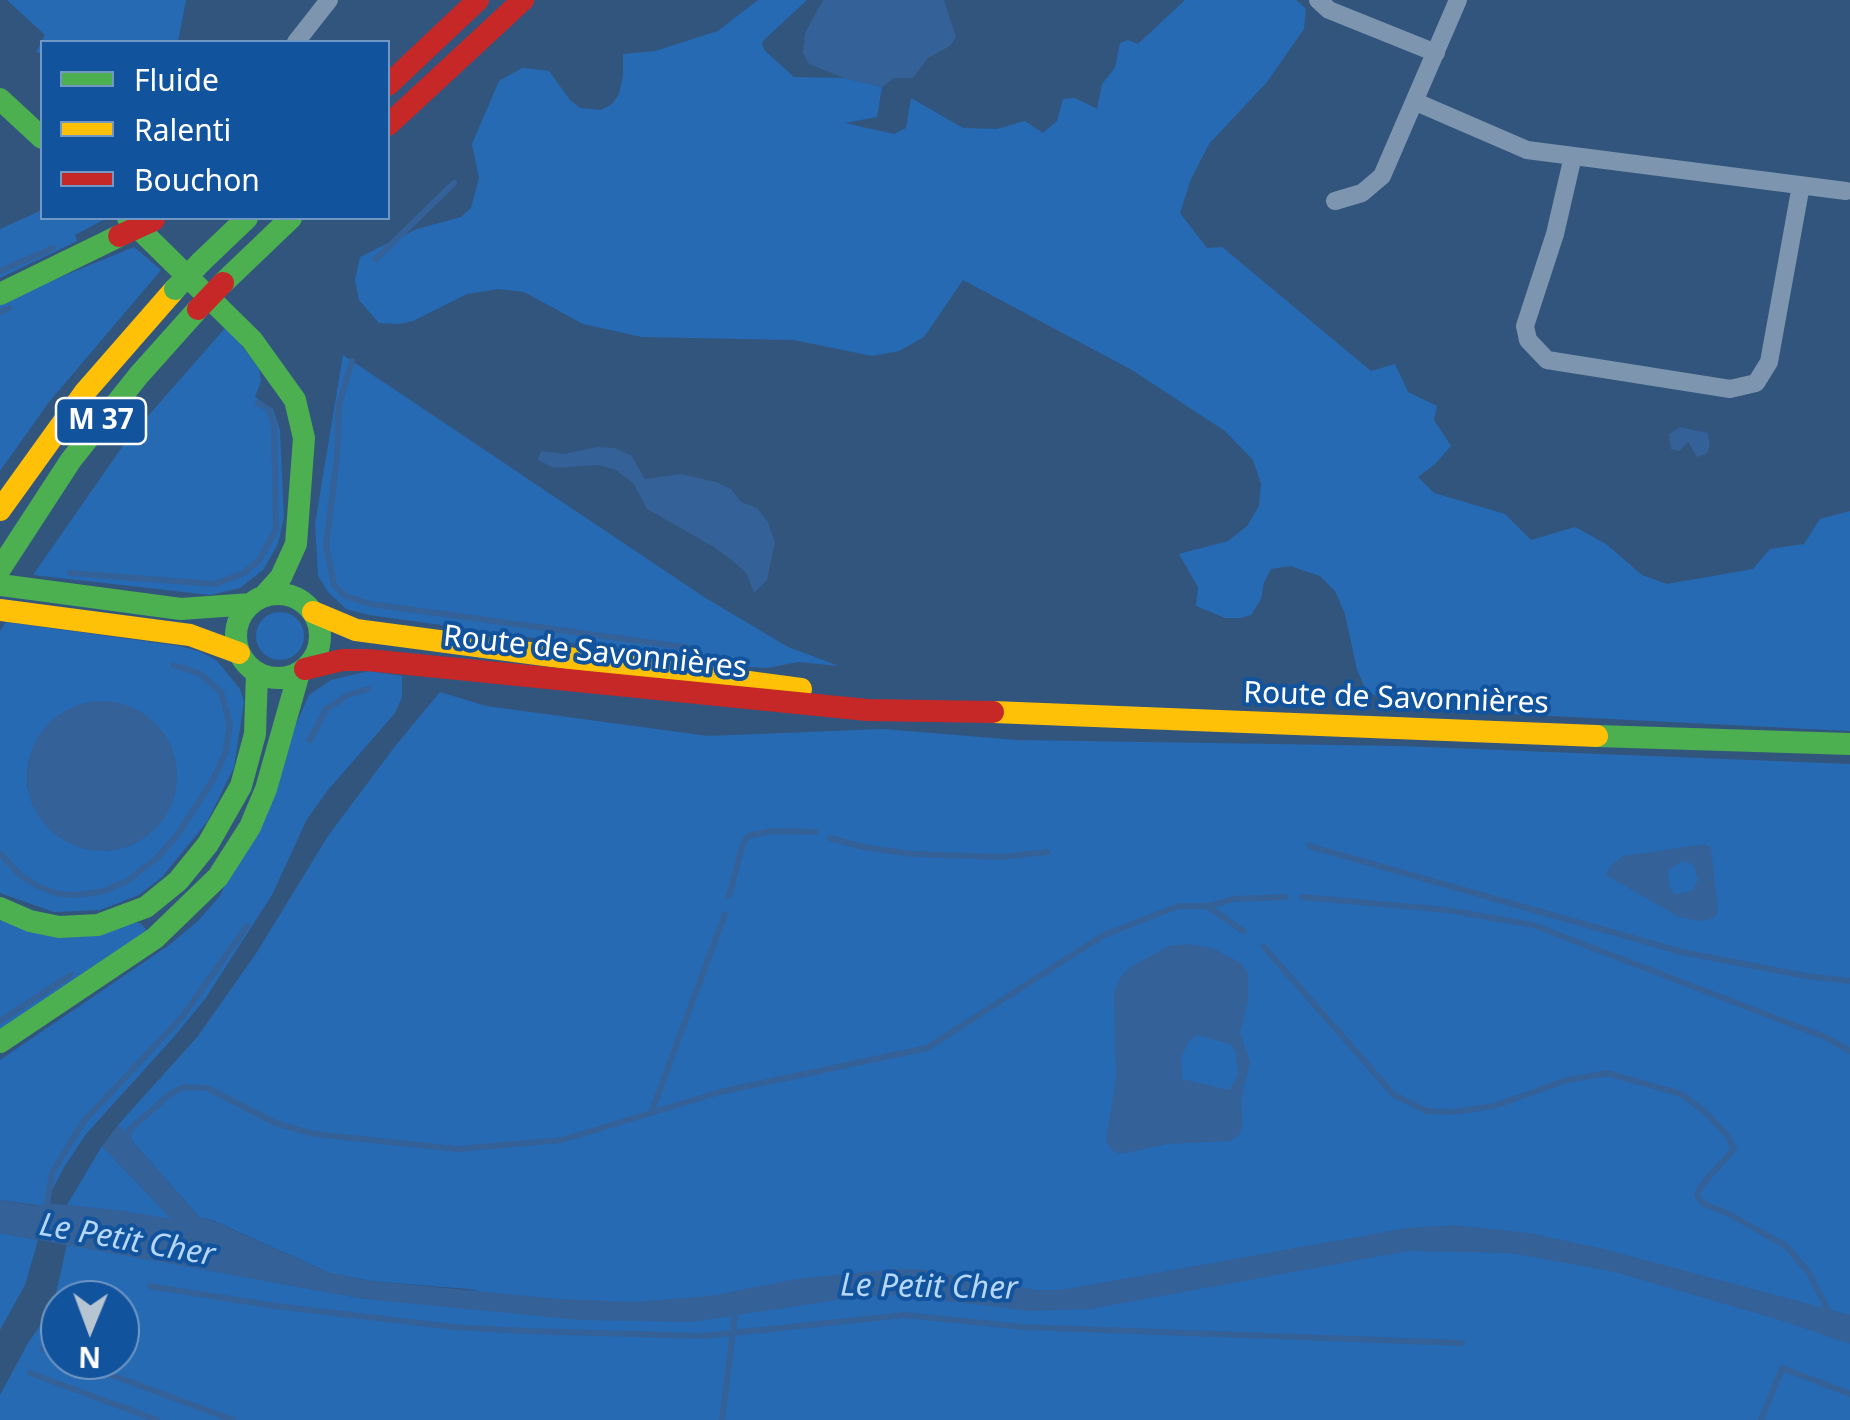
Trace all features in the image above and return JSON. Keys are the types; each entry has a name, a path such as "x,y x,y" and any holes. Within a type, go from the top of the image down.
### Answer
{"main road":[{"path":"390,54 432,19 464,0"},
{"path":"390,83 478,0"},
{"path":"390,123 522,0"},
{"path":"0,99 40,136"},
{"path":"0,294 123,227 152,220"},
{"name":"M 37","path":"0,510 84,392 175,288 246,220"},
{"name":"M 37","path":"0,568 105,416 198,309 289,220"},
{"path":"0,610 190,634 239,653 256,672 281,678 302,671 314,660 320,636 309,608 296,544 304,438 295,400 252,340 123,227"},
{"path":"239,653 236,632 244,612 281,577 296,544"},
{"path":"0,585 181,609 226,608 290,596 309,608"},
{"name":"Route de Savonnières","path":"309,608 356,630 940,710"},
{"name":"Route de Savonnières","path":"302,671 342,660 368,660 817,708 1850,744"},
{"path":"0,1042 155,938 218,877 262,800 302,671"},
{"path":"0,908 30,921 60,927 98,925 146,907 178,882 208,844 241,786 256,734 256,672"}],"street":[{"path":"298,40 328,0"},
{"path":"1318,0 1330,10 1436,53"},
{"path":"1334,201 1375,185 1416,102 1458,0"},
{"path":"1416,102 1527,150 1846,191"},
{"path":"1573,156 1555,234 1525,326 1535,351 1547,360 1730,390 1756,383 1769,362 1801,185"}],"shaded area":[{"path":"7,0 186,0 178,40 42,40 45,35"},
{"path":"758,0 807,0 766,38 762,43 764,50 794,77 844,78 882,87 877,117 845,123 894,134 906,128 911,98 963,128 997,129 1025,121 1043,133 1057,121 1063,99 1075,98 1097,109 1102,84 1115,68 1120,43 1128,40 1138,44 1185,0 1296,0 1306,9 1304,29 1267,82 1209,144 1191,179 1180,213 1207,248 1222,247 1371,371 1395,364 1408,392 1437,406 1434,420 1451,446 1418,477 1434,493 1505,514 1531,540 1575,527 1606,544 1642,575 1667,584 1753,569 1770,549 1804,544 1820,519 1850,511 1850,731 1411,709 1366,690 1357,670 1345,614 1335,591 1320,576 1290,566 1271,569 1261,599 1251,615 1241,618 1225,618 1196,606 1198,587 1179,554 1228,541 1247,526 1259,506 1261,484 1253,460 1225,431 1132,370 963,280 924,337 899,351 872,356 794,340 642,337 583,324 524,292 498,289 467,294 399,324 379,323 359,300 355,280 360,257 417,229 461,217 471,208 479,178 472,144 499,81 522,68 549,71 580,108 601,110 619,94 623,54 655,51 718,31"},
{"path":"40,211 40,220 103,220 75,235 77,241 0,278 0,229"},
{"path":"134,247 161,270 49,402 0,471 0,302"},
{"path":"227,326 259,369 261,381 255,397 273,409 280,430 284,517 278,544 263,570 240,588 210,595 33,575 127,440"},
{"path":"343,355 704,597 788,647 839,666 799,662 766,668 735,666 346,609 318,576 315,524"},
{"path":"280,612 297,619 304,636 297,653 280,660 263,653 256,636 263,619"},
{"path":"6,622 180,646 217,661 240,689 244,702 234,767 207,822 162,877 139,895 100,910 54,912 0,893 0,631","holes":["139,711 158,726 171,747 177,770 175,794 149,834 129,846 107,851 33,806 27,785 28,761"]},
{"path":"369,671 402,676 402,697 395,713 307,819 272,895 205,999 86,1134 44,1206 0,1200 0,1060 168,946 198,921 220,896 309,695 331,680"},
{"path":"440,692 486,706 708,736 883,729 1017,740 1400,746 1850,764 1850,1420 0,1420 0,1395 40,1326 40,1380 140,1380 140,1280 59,1280 67,1244 365,1299 479,1290 371,1281 330,1273 200,1218 118,1125 198,1036 257,952 328,836"},
{"path":"0,921 140,923 148,932 0,1031"},
{"path":"102,1146 173,1220 67,1205"},
{"path":"0,1233 38,1240 25,1285 0,1330"}],"water":[{"path":"823,0 944,0 956,37 950,46 928,58 913,78 894,78 882,87 844,78 809,64 803,53 805,33"},
{"path":"1680,427 1708,433 1710,446 1706,454 1697,457 1688,442 1679,451 1671,449 1669,434"},
{"path":"597,447 631,455 645,479 681,474 716,482 731,489 741,502 757,508 768,522 775,542 767,580 754,593 747,574 734,562 647,509 634,484 616,470 598,465 554,468 538,460 541,451 564,454"},
{"path":"102,701 131,707 155,723 171,747 177,776 171,805 155,829 131,845 102,851 73,845 49,829 33,805 27,776 33,747 49,723 73,707"},
{"path":"1705,844 1711,848 1718,911 1714,918 1701,921 1679,917 1606,875 1610,866 1623,856","holes":["1683,861 1693,864 1698,880 1692,891 1675,894 1669,886 1668,870"]},
{"path":"1169,946 1212,948 1241,963 1248,974 1248,1001 1240,1032 1250,1062 1241,1101 1243,1125 1239,1135 1230,1141 1168,1144 1121,1154 1106,1141 1116,1078 1114,993 1120,977 1130,967","holes":["1197,1035 1230,1044 1235,1051 1238,1075 1229,1090 1182,1079 1181,1058 1189,1041"]},
{"name":"Le Petit Cher","path":"118,1125 200,1218 330,1273 371,1281 634,1302 710,1296 796,1279 920,1269 1037,1290 1061,1290 1407,1228 1455,1225 1529,1233 1604,1249 1850,1315 1850,1344 1615,1272 1510,1253 1408,1251 1090,1309 1032,1311 894,1295 692,1322 580,1320 365,1299 0,1233 0,1200 171,1219 102,1146"}],"waterway":[{"path":"376,259 454,183"},
{"path":"0,271 53,248"},
{"path":"0,312 9,308"},
{"path":"352,361 339,405 326,545 334,585 345,596 371,604 698,649"},
{"path":"70,573 215,584 244,573 260,559 276,529 274,424 268,409 258,403"},
{"path":"0,853 21,876 40,887 58,894 79,895 104,891 127,881 158,857 178,834 214,778 225,754 230,725 221,692 199,673 173,665"},
{"path":"310,740 326,709 348,695 368,689"},
{"path":"729,896 748,836 771,831 815,832"},
{"path":"830,838 912,854 1002,857 1047,852"},
{"path":"1309,846 1682,952 1850,981"},
{"path":"1208,906 1234,899 1286,897"},
{"path":"1302,897 1448,910 1533,925 1825,1037 1850,1051"},
{"path":"129,1143 129,1130 183,1087 207,1088 275,1123 314,1134 457,1149 562,1140 720,1092 927,1048 1102,936 1178,906 1207,906 1243,931"},
{"path":"651,1113 725,914"},
{"name":"Le Petit Cher","path":"46,1210 52,1173 83,1122 182,1017 247,926"},
{"path":"1264,947 1394,1095 1427,1111 1494,1106 1567,1080 1607,1073 1681,1094 1704,1111 1727,1135 1734,1149 1701,1186 1697,1195 1702,1203 1786,1246 1809,1273 1830,1314"},
{"path":"0,1021 71,975"},
{"name":"Le Petit Cher","path":"150,1286 268,1305 453,1327 527,1331 703,1336 905,1315 1023,1327 1462,1343"},
{"path":"722,1420 736,1307"},
{"path":"1761,1420 1782,1368 1850,1394"},
{"path":"30,1373 157,1420"},
{"path":"125,1380 233,1420"}],"traffic: fast":[{"path":"0,99 40,136"},
{"path":"130,220 252,340 295,400 304,438 296,544 281,577 263,597"},
{"path":"201,262 245,220"},
{"path":"223,283 289,220"},
{"path":"0,294 119,236"},
{"path":"175,289 201,262"},
{"path":"0,569 71,460 198,309"},
{"path":"0,585 181,609 251,604"},
{"path":"278,594 294,597 308,606 317,620 320,636 317,652 308,666 294,675 278,678 262,675 248,666 239,652 236,636 239,620 248,606 262,597 278,594"},
{"path":"0,908 30,921 59,927 98,925 146,907 178,881 208,844 241,786 255,734 257,673"},
{"path":"0,1042 155,938 218,877 250,827 266,789 299,673"},
{"path":"1597,736 1850,744"}],"traffic: slow":[{"path":"0,510 85,392 175,289"},
{"path":"0,610 190,635 239,653"},
{"path":"313,612 356,630 801,689"},
{"path":"993,712 1597,736"}],"traffic: jam":[{"path":"390,83 478,0"},
{"path":"390,123 523,0"},
{"path":"119,236 154,220"},
{"path":"198,309 223,283"},
{"path":"305,669 342,660 368,660 867,710 993,712"}]}
